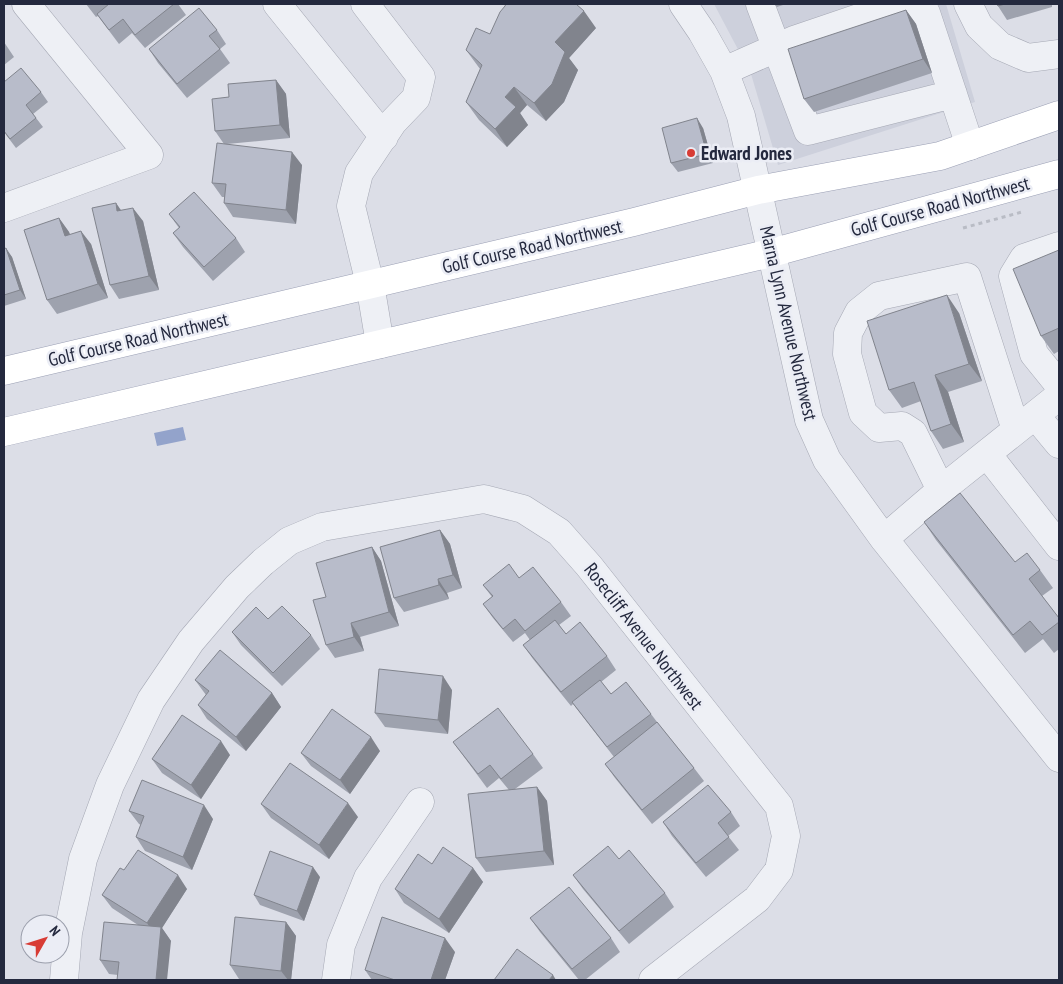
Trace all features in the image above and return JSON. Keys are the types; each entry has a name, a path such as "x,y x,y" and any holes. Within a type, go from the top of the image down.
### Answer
{"main road":[{"name":"Golf Course Road Northwest","path":"4,371 634,222 758,190 940,156 1059,115"},
{"name":"Golf Course Road Northwest","path":"4,432 771,253 1059,174"}],"street":[{"path":"4,208 149,155 26,4"},
{"path":"277,4 384,137"},
{"path":"365,4 421,77 416,98 394,122 359,173 350,206 370,284 380,344"},
{"name":"Marna Lynn Avenue Northwest","path":"683,4 702,32 724,71 741,116 809,420 828,460 884,539 1058,754"},
{"path":"760,4 808,131 952,94"},
{"path":"724,71 794,40 900,4"},
{"path":"913,4 926,13 970,146"},
{"path":"968,4 979,26 1000,46 1028,58 1059,54"},
{"path":"1059,246 1024,258 1014,276 1034,354 1059,385"},
{"path":"941,490 913,433 902,426 879,428 863,413 847,354 848,333 859,312 879,296 967,277 1026,423 1059,444"},
{"path":"884,539 941,490 1059,396"},
{"path":"986,454 1059,546"},
{"name":"Rosecliff Avenue Northwest","path":"64,980 68,933 83,859 110,785 151,700 191,641 237,587 289,541 322,527 484,499 523,509 559,532 589,566 779,806 786,836 779,870 757,899 654,980"},
{"path":"336,980 342,945 368,878 420,802"}],"shaded area":[{"path":"714,4 946,4 975,102 778,165 751,74"}],"water":[{"path":"183,427 186,440 157,446 154,433"}],"building":[{"path":"109,4 174,4 135,35 123,19 109,30 97,14"},
{"path":"506,4 576,4 584,11 555,42 565,52 552,84 534,103 514,87 505,97 516,107 495,129 466,102 482,65 466,50 476,28 490,34 500,12"},
{"path":"199,8 217,30 209,36 220,49 177,84 149,49"},
{"path":"906,10 923,59 804,99 788,49"},
{"path":"21,68 41,92 26,105 36,118 10,139 4,131 4,82"},
{"path":"276,80 280,125 215,131 212,99 229,97 228,84"},
{"path":"697,118 707,154 671,163 662,128"},
{"path":"217,143 292,152 286,210 224,203 226,184 212,183"},
{"path":"194,192 236,238 204,267 173,233 180,227 169,214"},
{"path":"116,203 117,211 133,208 149,276 110,285 92,208"},
{"path":"59,218 65,236 81,231 98,284 47,300 24,230"},
{"path":"6,248 20,290 4,295 4,249"},
{"path":"1059,250 1059,328 1041,336 1013,269"},
{"path":"947,295 969,364 935,375 951,424 931,431 914,382 889,390 867,321"},
{"path":"960,493 1015,562 1027,553 1040,570 1029,579 1059,618 1059,622 1042,635 1030,621 1013,635 924,522"},
{"path":"440,530 453,575 438,579 439,585 394,598 380,547"},
{"path":"372,547 389,612 351,623 354,637 326,645 313,600 326,597 316,563"},
{"path":"509,564 519,578 533,567 561,602 525,631 515,619 503,629 483,604 493,596 483,585"},
{"path":"282,606 311,635 273,673 232,632 256,607 268,619"},
{"path":"555,620 566,634 580,622 607,656 561,692 523,645"},
{"path":"220,650 272,693 236,737 198,705 209,691 195,680"},
{"path":"379,669 443,676 438,720 375,713"},
{"path":"600,680 611,694 626,682 651,714 607,747 572,702"},
{"path":"498,708 533,754 501,779 490,765 478,774 453,742"},
{"path":"332,709 371,737 340,780 301,753"},
{"path":"182,715 221,741 191,785 152,759"},
{"path":"657,722 694,768 642,810 605,764"},
{"path":"290,763 348,803 319,845 261,804"},
{"path":"142,780 204,805 183,857 136,837 144,816 129,811"},
{"path":"708,785 731,812 718,823 729,837 696,863 663,822"},
{"path":"537,787 544,851 476,858 468,794"},
{"path":"608,846 619,859 629,850 665,893 619,931 573,875"},
{"path":"443,847 473,868 439,919 395,889 418,854 432,864"},
{"path":"138,850 178,875 147,923 102,895 120,868 124,870"},
{"path":"270,851 313,867 297,911 254,895"},
{"path":"569,887 611,938 572,969 530,918"},
{"path":"235,917 286,922 281,971 230,965"},
{"path":"382,917 445,938 431,980 395,980 365,970"},
{"path":"104,922 161,927 156,980 117,980 119,962 100,960"},
{"path":"517,949 553,975 549,980 494,980"}],"place":[{"name":"Edward Jones","path":"691,153"}]}
